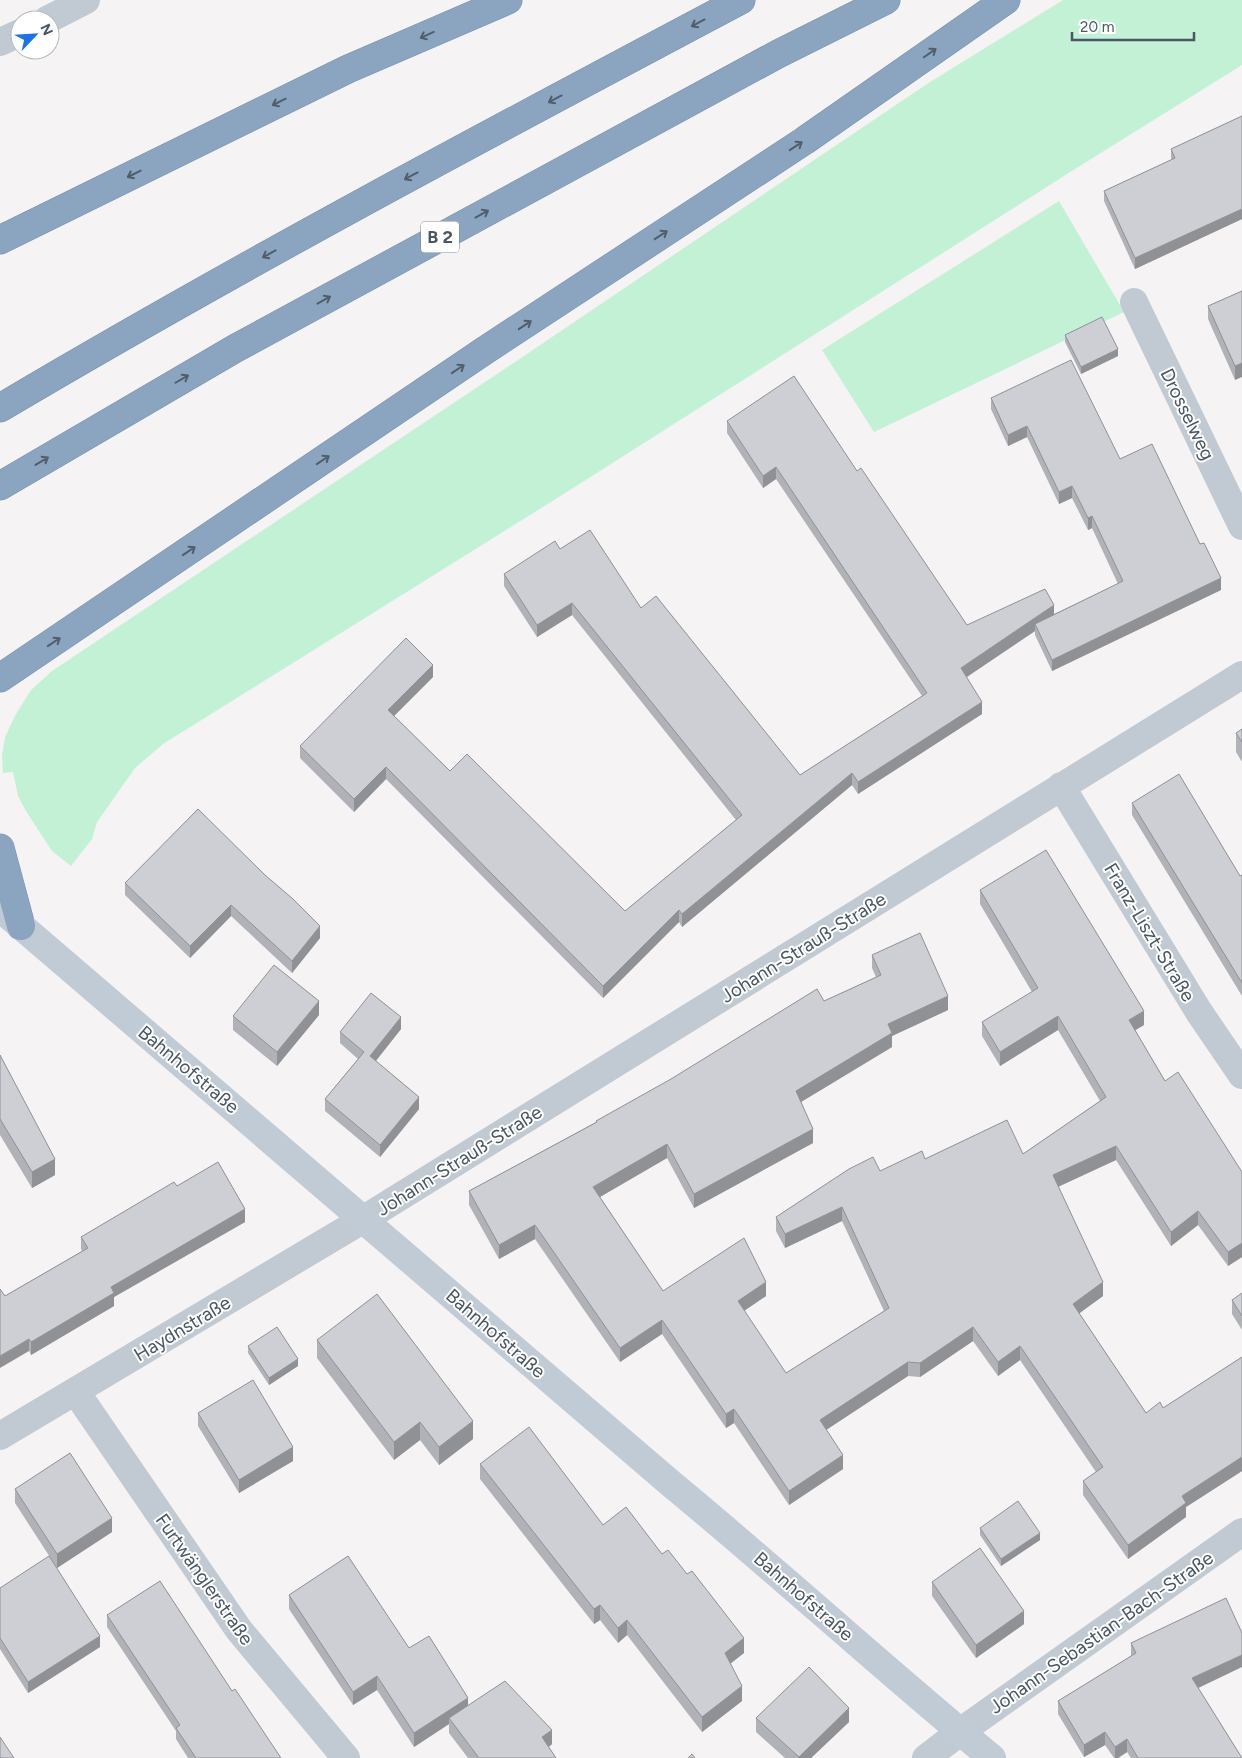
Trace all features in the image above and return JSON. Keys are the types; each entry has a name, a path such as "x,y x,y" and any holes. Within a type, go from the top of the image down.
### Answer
{"highway":[{"path":"0,240 348,69 508,0"},
{"path":"0,408 183,301 355,206 741,0"},
{"name":"B 2","path":"0,486 236,348 769,59 886,0"},
{"path":"0,699 7,673 476,357 804,140 1006,0"},
{"path":"0,848 21,926"}],"main road":[{"name":"Bahnhofstraße","path":"0,908 992,1758"}],"street":[{"path":"60,14 86,0"},
{"name":"Drosselweg","path":"1134,302 1242,526"},
{"name":"Johann-Strauß-Straße","path":"364,1219 1242,675"},
{"name":"Franz-Liszt-Straße","path":"1061,786 1199,1012 1242,1075"},
{"name":"Haydnstraße","path":"0,1436 364,1219"},
{"name":"Furtwänglerstraße","path":"76,1392 239,1630 346,1758"},
{"name":"Johann-Sebastian-Bach-Straße","path":"926,1758 1242,1532"}],"green space":[{"path":"1063,0 1242,0 1242,65 570,490 163,744 135,768 97,822 92,839 71,866 52,851 18,796 13,772 3,773 2,756 5,737 16,714 31,690 52,671 930,82"},
{"path":"1059,201 1124,312 874,432 822,350"}],"building":[{"path":"1242,116 1242,209 1135,258 1104,191 1175,158 1171,149"},
{"path":"1242,291 1242,363 1235,366 1208,306"},
{"path":"1102,317 1118,349 1081,367 1065,335"},
{"path":"1071,360 1120,459 1152,444 1200,544 1204,543 1221,578 1052,660 1035,624 1123,581 1092,516 1088,518 1072,486 1059,492 1027,426 1008,435 991,398"},
{"path":"794,376 857,471 861,468 967,625 1045,589 1054,605 961,668 982,702 858,782 852,773 682,914 679,910 603,986 386,767 354,799 300,746 406,638 433,665 388,710 450,771 467,754 625,911 742,815 572,603 537,625 504,574 555,541 560,549 590,530 641,608 656,596 800,775 927,693 776,467 763,476 727,421"},
{"path":"1242,729 1242,742 1236,733"},
{"path":"1179,774 1240,876 1242,875 1242,983 1132,803"},
{"path":"198,809 320,926 292,961 231,905 190,946 125,883"},
{"path":"1046,850 1144,1011 1129,1020 1165,1081 1178,1072 1242,1172 1242,1243 1228,1252 1198,1211 1171,1232 1116,1146 1053,1175 1103,1282 1073,1304 1146,1413 1160,1402 1163,1408 1242,1357 1242,1457 1182,1496 1186,1503 1128,1545 1083,1481 1103,1467 1020,1346 998,1362 973,1327 920,1363 908,1362 820,1420 843,1455 789,1491 734,1409 726,1414 662,1320 620,1348 535,1225 499,1245 469,1191 597,1122 817,989 824,1001 881,975 872,955 920,933 948,996 888,1024 892,1033 796,1091 813,1129 694,1194 667,1144 593,1187 663,1291 744,1238 766,1282 738,1301 786,1373 889,1308 842,1207 785,1234 776,1217 849,1169 873,1157 880,1171 922,1151 925,1159 1007,1120 1023,1154 1106,1097 1058,1016 1000,1052 982,1022 1038,988 980,890"},
{"path":"274,965 319,1001 277,1052 233,1016"},
{"path":"371,993 401,1017 370,1056 419,1097 380,1145 325,1099 364,1052 340,1032"},
{"path":"0,1055 55,1159 32,1172 0,1119"},
{"path":"218,1162 245,1209 111,1287 114,1293 31,1342 29,1339 0,1356 0,1289 5,1296 88,1248 81,1237 174,1182 177,1186"},
{"path":"1242,1293 1242,1316 1232,1300"},
{"path":"377,1294 473,1421 439,1447 420,1422 394,1442 317,1340"},
{"path":"277,1327 298,1359 269,1378 248,1346"},
{"path":"253,1380 293,1447 239,1480 198,1413"},
{"path":"529,1427 603,1525 626,1507 662,1554 668,1550 687,1574 692,1571 744,1638 725,1653 742,1686 702,1717 627,1620 618,1628 600,1605 594,1609 480,1464"},
{"path":"70,1453 112,1518 57,1554 15,1489"},
{"path":"1018,1501 1040,1533 1001,1559 980,1528"},
{"path":"980,1548 1024,1611 976,1645 932,1582"},
{"path":"49,1556 100,1636 28,1682 0,1638 0,1588"},
{"path":"348,1556 409,1648 429,1636 468,1698 414,1733 377,1676 353,1692 289,1595"},
{"path":"160,1581 232,1691 235,1689 281,1758 196,1758 176,1728 180,1725 107,1615"},
{"path":"1226,1598 1242,1633 1242,1655 1192,1678 1242,1758 1138,1758 1127,1739 1115,1747 1105,1732 1084,1745 1058,1701 1136,1653 1131,1643"},
{"path":"809,1667 849,1708 799,1757 756,1718"},
{"path":"505,1681 552,1730 542,1737 556,1758 479,1758 449,1718"},
{"path":"0,1737 14,1758 0,1758"}]}
